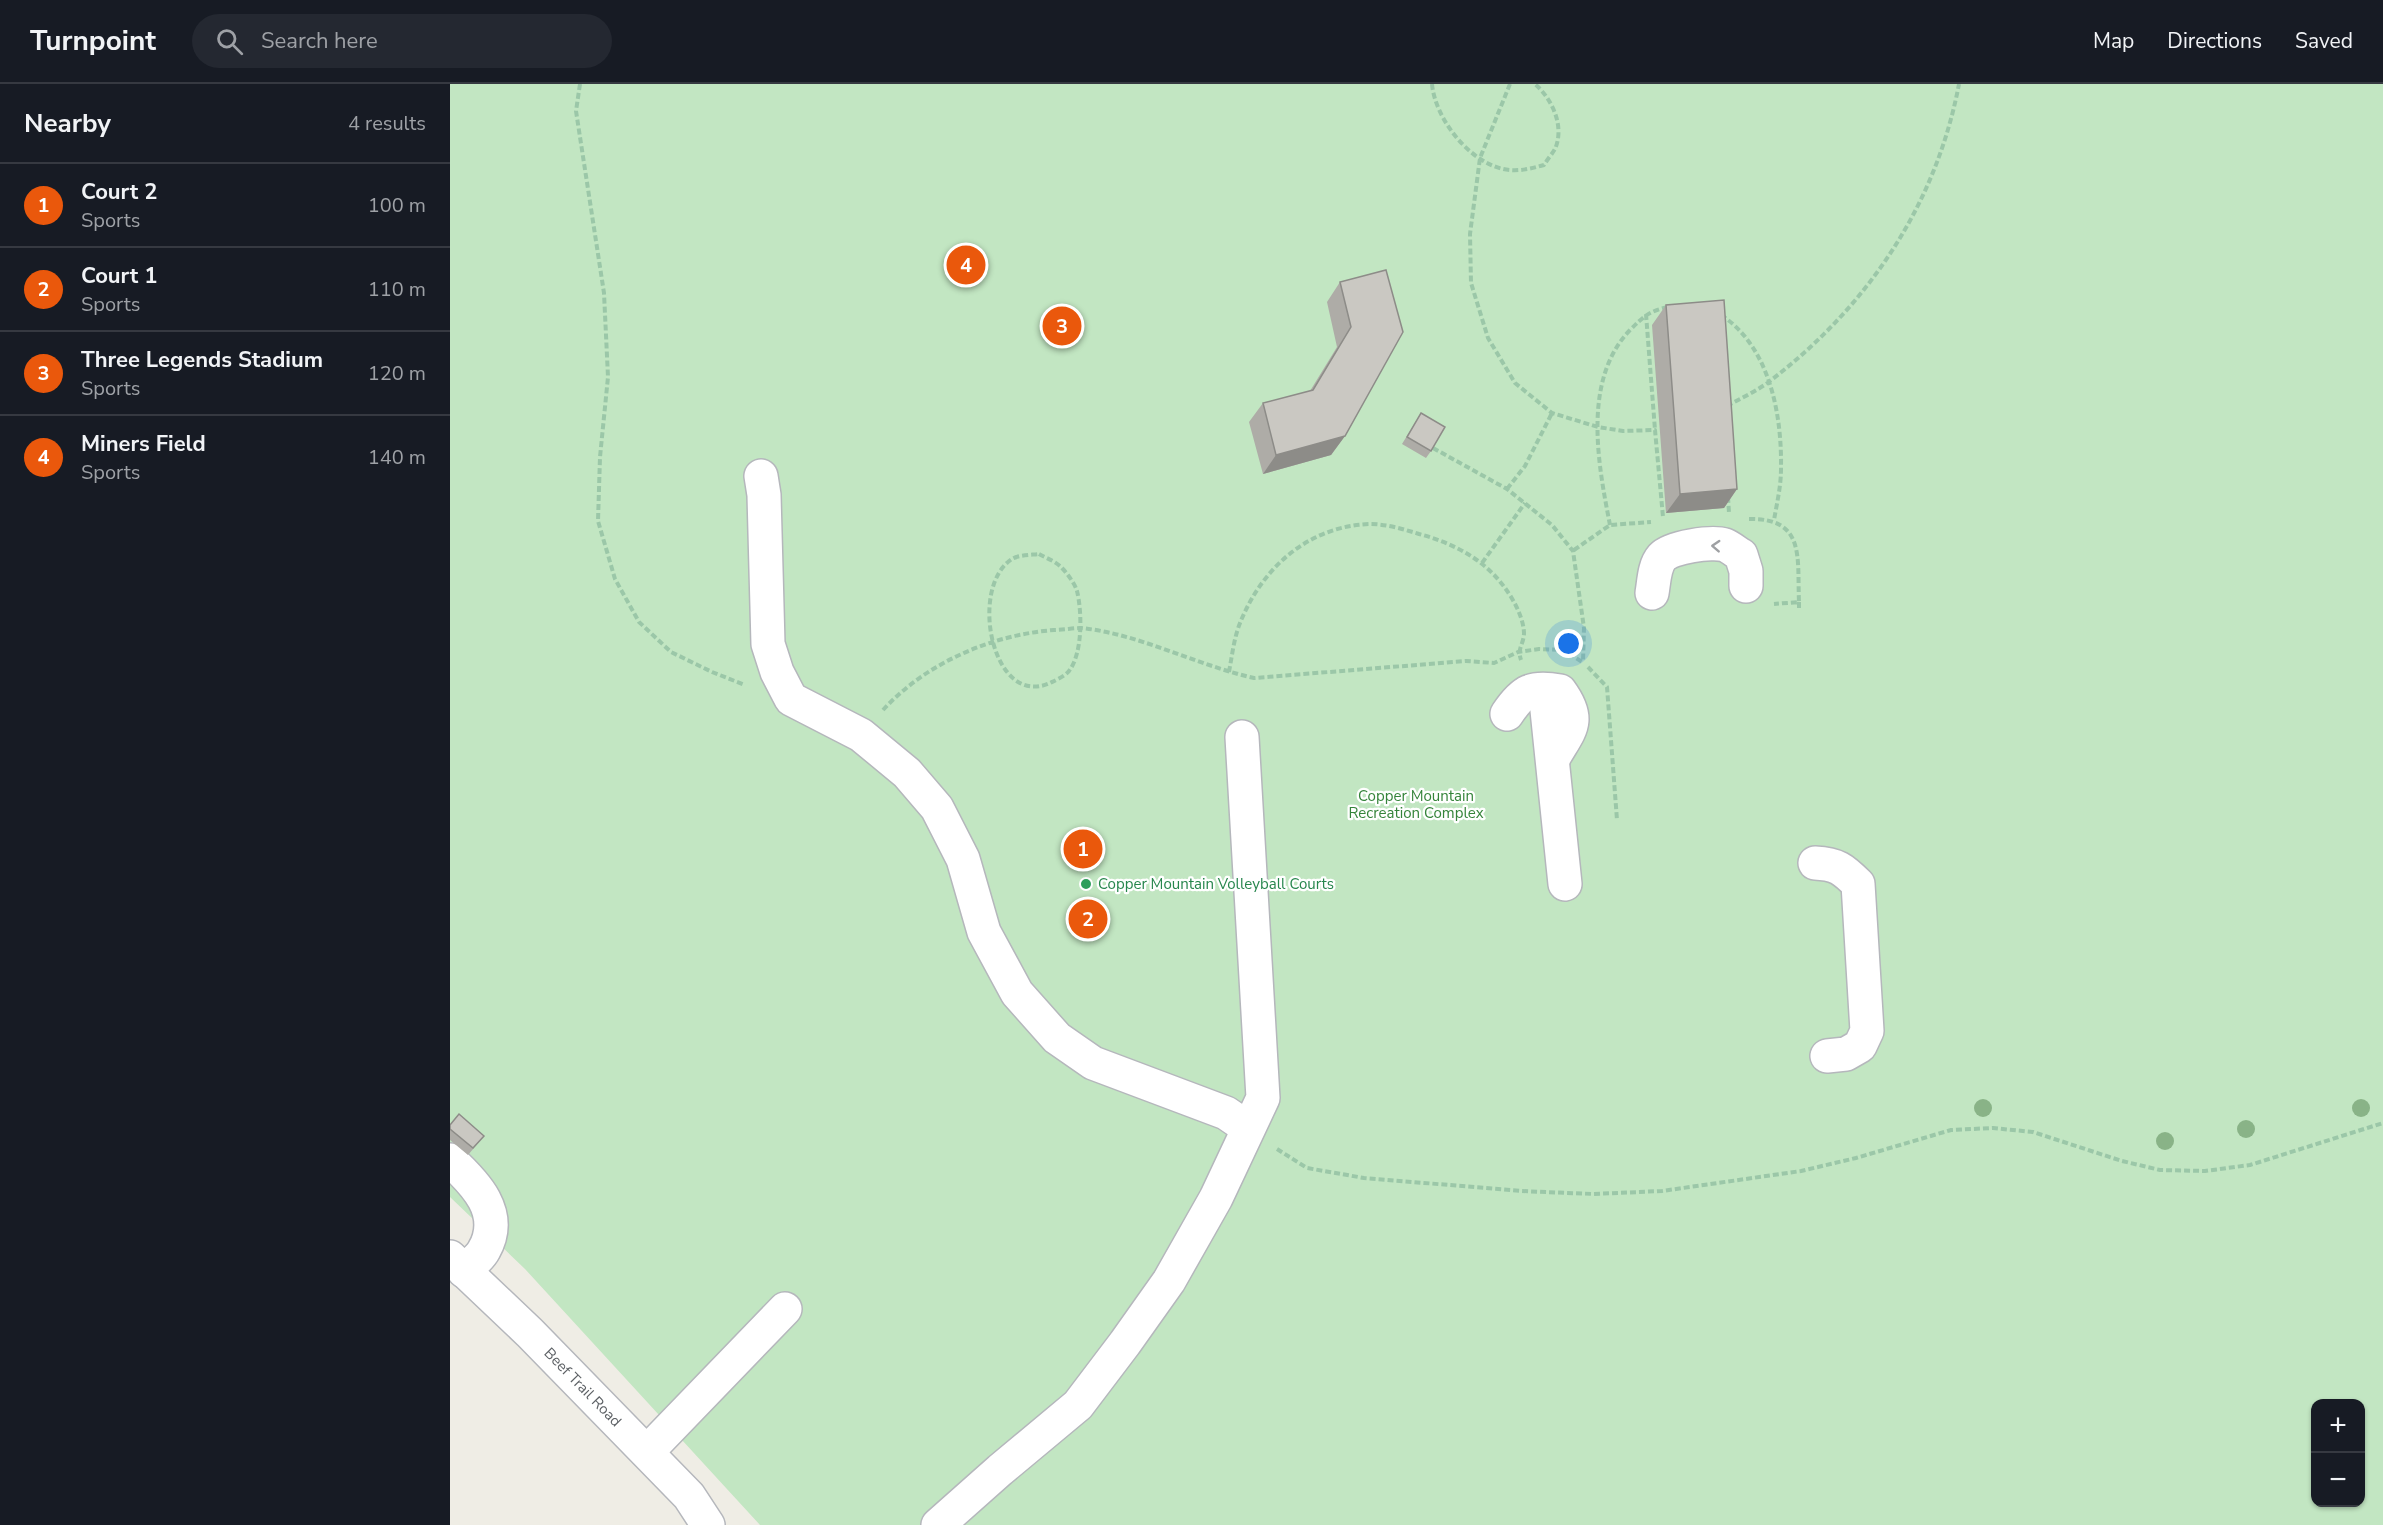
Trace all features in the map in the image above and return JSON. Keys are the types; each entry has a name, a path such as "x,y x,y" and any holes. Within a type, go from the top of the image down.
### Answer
{"street":[{"path":"761,476 764,495 768,644 777,672 791,699 861,735 907,773 937,808 963,859 984,932 1017,993 1057,1038 1094,1063 1226,1113 1258,1136"},
{"path":"1652,593 1655,574 1661,558 1672,549 1696,546 1724,545 1741,555 1746,571 1746,586"},
{"path":"1507,714 1516,700 1532,690 1546,689 1554,701 1571,709 1574,719 1554,757 1565,884"},
{"path":"938,1525 1078,1405 1169,1281 1216,1198 1258,1136 1263,1098 1242,737"},
{"path":"1815,863 1832,864 1844,870 1857,884 1864,967 1867,1030 1860,1046 1846,1054 1827,1056"},
{"path":"450,1160 477,1185 491,1222 490,1235 484,1252 457,1264"},
{"name":"Beef Trail Road","path":"457,1264 530,1333 689,1496 708,1525"},
{"path":"646,1452 785,1309"}],"path":[{"path":"580,84 576,111 604,293 608,377 600,457 598,520 615,579 639,622 671,652 712,672 791,699"},
{"path":"1432,84 1439,111 1450,130 1465,146 1480,158 1501,169 1523,170 1544,165 1555,148 1558,126 1553,105 1535,84"},
{"path":"1510,84 1480,158 1470,234 1472,283 1488,338 1515,383 1552,413 1598,427 1623,431 1655,429"},
{"path":"1720,409 1769,382 1804,352 1848,309 1887,260 1919,207 1939,159 1959,84"},
{"path":"1610,525 1601,480 1598,427 1602,380 1619,342 1646,314 1670,307"},
{"path":"1713,310 1730,321 1747,339 1760,359 1769,382 1778,413 1782,470 1774,520"},
{"path":"1646,314 1663,521"},
{"path":"1507,489 1529,459 1552,413"},
{"path":"1433,448 1507,489 1552,525 1573,551 1584,628 1582,662 1554,701"},
{"path":"1727,486 1730,519"},
{"path":"1482,563 1525,503"},
{"path":"1229,672 1239,625 1266,577 1282,559 1301,545 1327,534 1362,525 1390,526 1450,544 1482,563 1505,587 1517,607 1524,632 1518,651"},
{"path":"1039,554 1062,567 1077,589 1081,628 1078,649 1069,670 1056,680 1041,687 1022,684 1006,673 992,641 988,606 995,578 1012,558 1039,554"},
{"path":"1799,602 1799,611"},
{"path":"861,735 893,700 938,666 992,641 1032,632 1081,628 1134,640 1229,672 1254,678 1466,661 1494,663 1518,651 1564,650 1582,662 1607,687 1617,820"},
{"path":"1258,1136 1307,1168 1364,1178 1522,1191 1594,1194 1662,1191 1791,1173 1856,1158 1951,1130 1993,1128 2033,1132 2122,1161 2160,1170 2205,1172 2250,1166 2383,1123"}],"green space":[{"name":"Copper Mountain Recreation Complex","path":"450,84 2383,84 2383,1525 760,1525 525,1269 450,1197"}],"building":[{"path":"1386,270 1403,332 1345,436 1276,455 1263,403 1313,390 1351,327 1340,282"},
{"path":"1724,300 1737,489 1680,494 1666,305"},
{"path":"1421,413 1445,427 1431,451 1407,437"},
{"path":"459,1114 484,1136 473,1148 450,1129 450,1125"}],"place":[{"name":"Miners Field","path":"966,265"},
{"name":"Three Legends Stadium","path":"1062,326"},
{"name":"Court 2","path":"1083,849"},
{"name":"Copper Mountain Volleyball Courts","path":"1086,884"},
{"name":"Court 1","path":"1088,919"}]}
